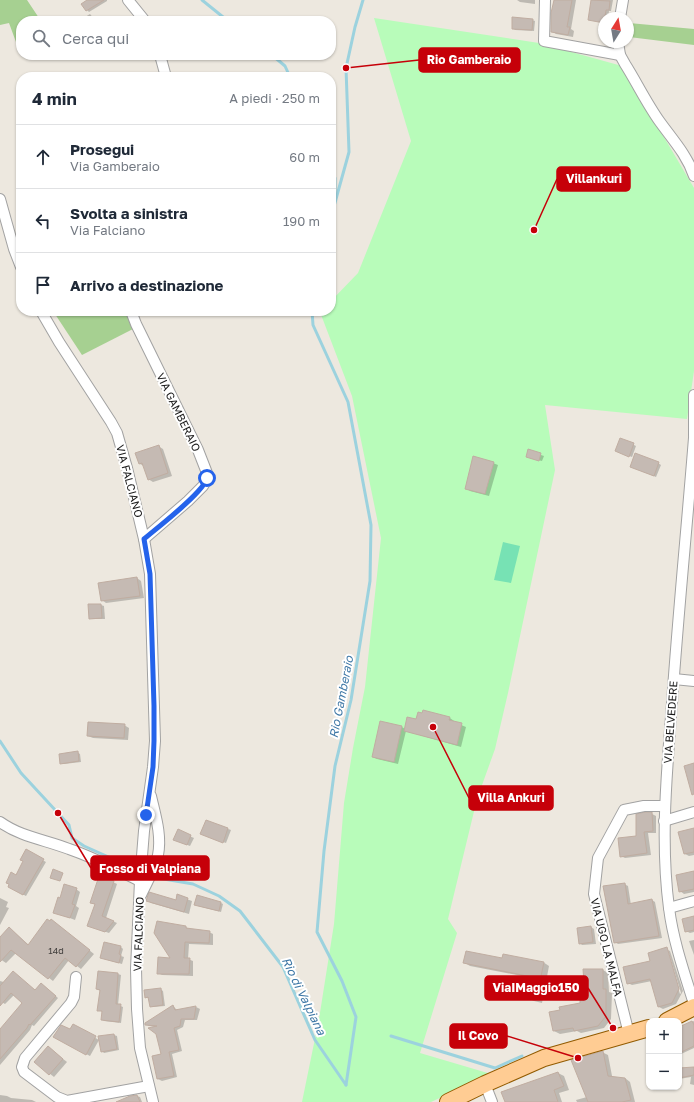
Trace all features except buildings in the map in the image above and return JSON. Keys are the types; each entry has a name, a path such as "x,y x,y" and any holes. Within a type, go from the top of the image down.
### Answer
{"main road":[{"path":"673,1018 694,1007"},
{"path":"448,1102 544,1058 646,1029"}],"street":[{"path":"128,0 140,16"},
{"path":"545,0 544,41 620,55"},
{"path":"621,12 623,0"},
{"path":"619,48 620,55 660,122 678,144 686,157 694,176"},
{"path":"161,60 165,72"},
{"path":"0,199 16,254"},
{"name":"VIA FALCIANO","path":"44,316 117,433 144,539 150,574 154,741 140,881 136,969 137,1016 140,1048 153,1102"},
{"name":"VIA GAMBERAIO","path":"133,316 198,450 207,473 206,481 203,486 144,539"},
{"name":"VIA BELVEDERE","path":"694,395 694,437 664,806 664,851 669,908 679,956 694,1004"},
{"path":"674,679 694,681"},
{"path":"139,900 156,861 159,849 158,828 150,790"},
{"name":"VIA UGO LA MALFA","path":"629,1034 594,894 598,858 624,810 644,806 664,806"},
{"path":"664,821 694,812"},
{"path":"0,822 9,829 69,848 140,881"},
{"path":"669,908 694,901"},
{"path":"76,977 72,1000 25,1058 22,1067 24,1072 57,1097 67,1101 149,1086"},
{"path":"485,1084 492,1102"}],"green space":[{"path":"0,0 27,0 38,16 16,16 16,42 9,23 0,25"},
{"path":"374,18 539,43 622,66 694,188 694,371 687,419 545,405 555,470 495,749 477,799 448,919 457,933 420,1053 491,1074 431,1102 302,1102 319,1019 334,924 344,803 365,687 381,538 352,396 322,316 336,316 336,296 358,273 411,141"},
{"path":"634,23 694,29 694,45 634,38"},
{"path":"56,316 127,316 133,329 82,355"},
{"path":"503,542 520,546 511,583 494,580"}],"waterway":[{"path":"202,0 222,16"},
{"name":"Rio Gamberaio","path":"336,199 349,152 346,68 355,27 363,0"},
{"path":"278,60 285,66 288,72"},
{"name":"Rio Gamberaio","path":"312,316 313,325 348,402 371,525 370,581 351,700 335,766 324,851 317,932 342,981 356,1017 346,1085"},
{"path":"0,741 21,773 69,825 72,838 84,846 131,867"},
{"name":"Rio di Valpiana","path":"158,878 193,884 219,896 240,911 283,967 315,1040 346,1085"},
{"path":"391,1036 495,1068 522,1056"}],"place":[{"name":"Rio Gamberaio","path":"346,68"},
{"name":"Villankuri","path":"534,230"},
{"name":"Villa Ankuri","path":"433,727"},
{"name":"Fosso di Valpiana","path":"58,813"},
{"name":"ViaIMaggio150","path":"613,1028"},
{"name":"Il Covo","path":"578,1058"}],"route":[{"path":"146,815 153,767 154,706 150,574 144,539 188,501 203,486 207,478"}]}
